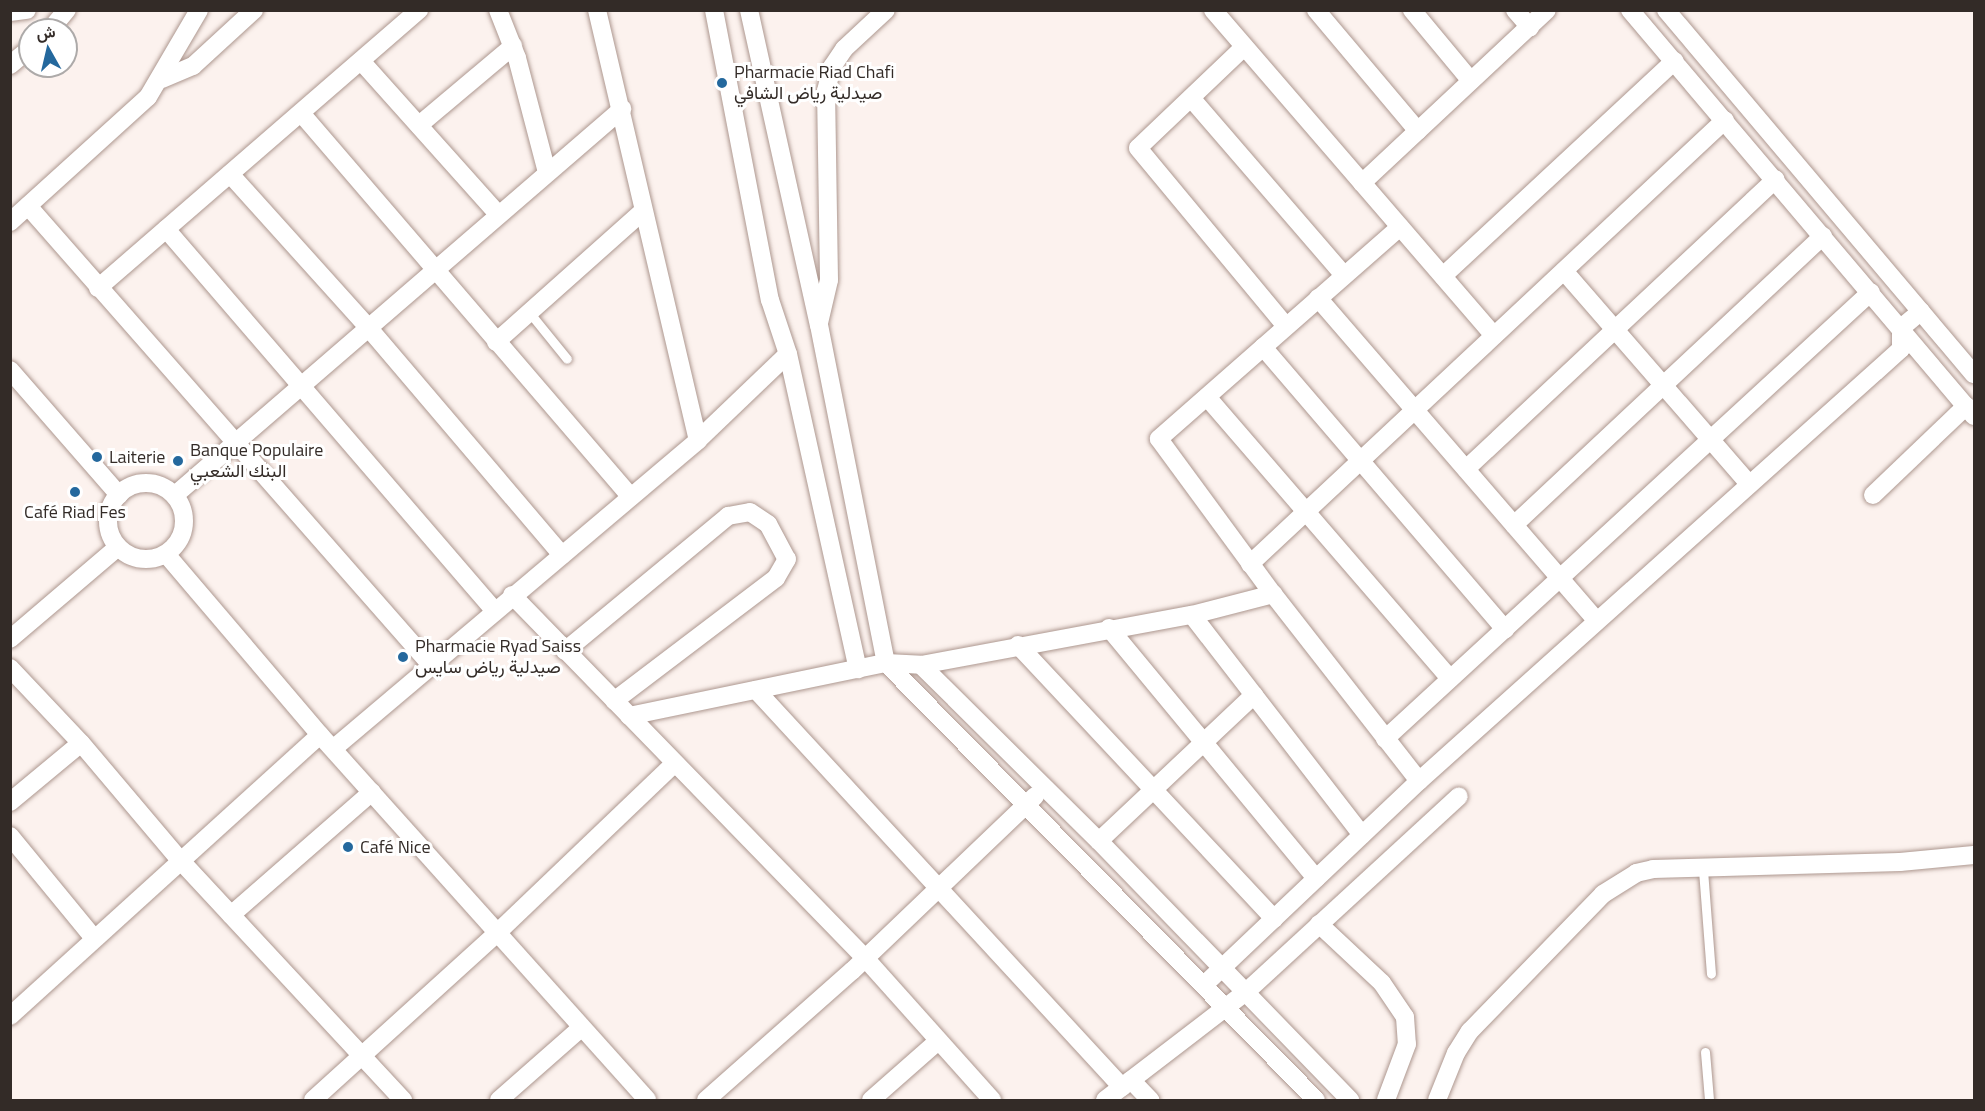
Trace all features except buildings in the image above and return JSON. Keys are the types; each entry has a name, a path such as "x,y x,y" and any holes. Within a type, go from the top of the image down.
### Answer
{"street":[{"path":"10,12 27,10"},
{"path":"10,222 133,114 162,79 199,10"},
{"path":"162,79 193,66 254,10"},
{"path":"98,288 419,10"},
{"path":"498,10 513,45 547,172"},
{"path":"597,10 698,440"},
{"path":"714,10 770,300 788,354 858,669"},
{"path":"749,10 819,325 886,663 1228,1007 1316,1101"},
{"path":"819,325 829,280 826,91 832,67 844,49 886,10"},
{"path":"1213,10 1494,336"},
{"path":"1316,10 1418,131"},
{"path":"1412,10 1471,81"},
{"path":"1515,10 1530,27"},
{"path":"1362,183 1548,10"},
{"path":"1630,10 1776,179 1970,411 1874,495"},
{"path":"1666,10 1974,374"},
{"path":"419,125 513,45"},
{"path":"1244,47 1138,148 1286,326"},
{"path":"361,61 498,214"},
{"path":"1443,276 1674,61"},
{"path":"1191,98 1344,275"},
{"path":"175,495 367,326 622,109"},
{"path":"301,112 631,497"},
{"path":"1250,564 1725,120"},
{"path":"230,174 367,326 562,555"},
{"path":"1466,469 1776,179"},
{"path":"28,206 431,665"},
{"path":"496,342 643,211"},
{"path":"1400,226 1159,439 1250,564 1419,781"},
{"path":"166,229 494,610"},
{"path":"1514,525 1823,236"},
{"path":"1564,271 1749,484"},
{"path":"1385,739 1871,292"},
{"path":"1318,298 1596,620"},
{"path":"1901,349 1901,327 1921,310"},
{"path":"1205,984 1419,781 1901,349 1921,351 1941,334"},
{"path":"1263,347 1505,629"},
{"path":"334,748 494,610 698,440 788,354"},
{"path":"10,370 119,495"},
{"path":"1207,397 1450,679"},
{"path":"145,484 159,486 175,495 184,517 183,532 166,554 141,559 118,547 108,521 119,495 145,484"},
{"path":"565,651 728,516 750,512 768,524 787,559 776,578 614,701"},
{"path":"10,639 118,547"},
{"path":"166,554 320,735 647,1101"},
{"path":"629,716 886,663 921,665 1109,628 1192,615 1273,594"},
{"path":"512,595 674,764 704,790 866,958 992,1101"},
{"path":"1192,615 1362,835"},
{"path":"1109,628 1316,878"},
{"path":"1017,645 1274,919"},
{"path":"921,665 1099,841 1350,1101"},
{"path":"10,668 81,743 180,860 403,1101"},
{"path":"756,690 938,887 1126,1084 1150,1101"},
{"path":"1099,841 1203,740 1254,695"},
{"path":"12,1012 320,735"},
{"path":"10,802 81,743"},
{"path":"312,1101 497,933 674,764"},
{"path":"706,1101 866,958 938,887 1028,804 1044,786"},
{"path":"231,915 372,792"},
{"path":"1105,1101 1246,992 1459,796"},
{"path":"10,836 93,937"},
{"path":"1437,1101 1456,1053 1470,1031 1603,894 1636,873 1900,862 1974,855"},
{"path":"1319,924 1382,983 1405,1017 1407,1044 1386,1101"},
{"path":"499,1101 581,1028"},
{"path":"871,1101 938,1041"}],"lane":[{"path":"529,312 567,359"},
{"path":"1702,870 1711,974"},
{"path":"1705,1052 1709,1101"}],"place":[{"name":"Pharmacie Riad Chafi صيدلية رياض الشافي","path":"722,83"},
{"name":"Laiterie","path":"97,457"},
{"name":"Banque Populaire البنك الشعبي","path":"178,461"},
{"name":"Café Riad Fes","path":"75,492"},
{"name":"Pharmacie Ryad Saiss صيدلية رياض سايس","path":"403,657"},
{"name":"Café Nice","path":"348,847"}]}
